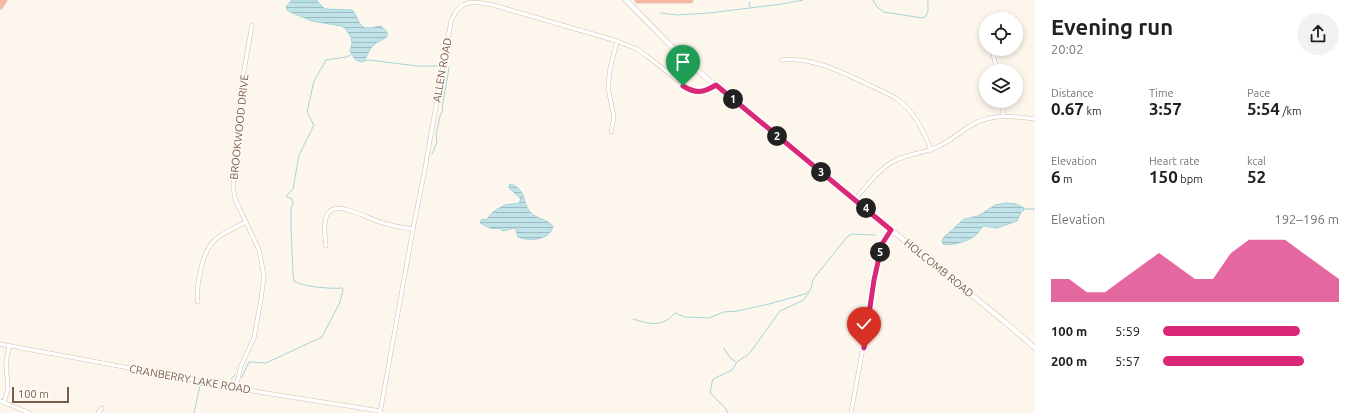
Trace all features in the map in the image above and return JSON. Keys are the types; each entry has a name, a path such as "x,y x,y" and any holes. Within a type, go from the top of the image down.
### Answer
{"highway":[{"path":"0,6 4,0"},
{"path":"638,0 690,0"}],"street":[{"name":"HOLCOMB ROAD","path":"626,0 668,43 716,85 891,230 1006,322 1035,348"},
{"name":"ALLEN ROAD","path":"380,412 451,21 454,11 459,5 466,2 482,3 617,41 636,49 647,56 690,90 700,92 716,85"},
{"name":"BROOKWOOD DRIVE","path":"236,387 241,366 254,338 263,285 262,259 256,242 235,199 233,186 243,94 243,76 252,24"},
{"path":"611,132 614,117 608,88 610,69 617,41"},
{"path":"782,60 790,59 833,68 898,100 915,118 927,139 931,150"},
{"path":"1003,108 1003,116"},
{"path":"855,199 885,167 897,160 931,150 946,143 971,125 981,120 992,116 1035,119"},
{"path":"326,246 324,233 325,219 332,209 337,208 352,211 381,223 413,229"},
{"path":"198,302 197,290 205,252 214,240 246,222"},
{"path":"851,413 882,244 891,230"},
{"name":"CRANBERRY LAKE ROAD","path":"0,344 380,412"},
{"path":"9,346 6,363 8,389 2,402 30,413"},
{"path":"98,413 102,408"}],"water":[{"path":"292,0 316,0 325,9 352,10 362,26 368,28 381,26 387,32 387,37 373,46 363,62 358,61 350,51 352,43 351,37 345,28 312,21 290,12 286,7"},
{"path":"511,184 520,190 531,213 553,226 551,231 544,237 539,239 523,239 518,237 514,228 503,231 499,228 496,229 487,227 480,223 482,219 486,220 493,212 504,205 519,203 521,199 509,188 509,185"},
{"path":"1006,203 1016,204 1024,208 1017,221 997,228 984,226 975,236 970,239 958,243 947,245 943,244 942,240 944,237 964,219 978,216 995,205"}],"waterway":[{"path":"661,13 677,15 709,13 803,0"},
{"path":"873,0 877,7 884,12 922,18 928,13 928,0"},
{"path":"749,2 750,7"},
{"path":"242,377 249,362 266,363 322,337 340,302 343,290 342,288 317,287 304,285 294,281 291,226 291,209 293,203 292,199 286,196 293,189 299,155 314,125 307,112 314,81 326,60 351,55"},
{"path":"365,61 369,60 417,66 442,66"},
{"path":"432,154 437,142 436,135 440,116 443,110 442,108 449,68 445,67"},
{"path":"1024,209 1035,209"},
{"path":"728,413 710,393 713,379 732,370 737,362 749,354 780,311 804,300 814,278 847,237 852,234 875,235"},
{"path":"633,319 655,324 665,321 675,313 685,317 709,318 724,312 737,311 769,304 805,294 807,292"},
{"path":"724,348 730,358 736,362"},
{"path":"231,379 235,375"},
{"path":"194,413 200,385 215,387"},
{"path":"219,388 229,390"}],"route":[{"path":"683,86 690,90 700,92 716,85 891,230 882,244 874,280 864,348"}]}
